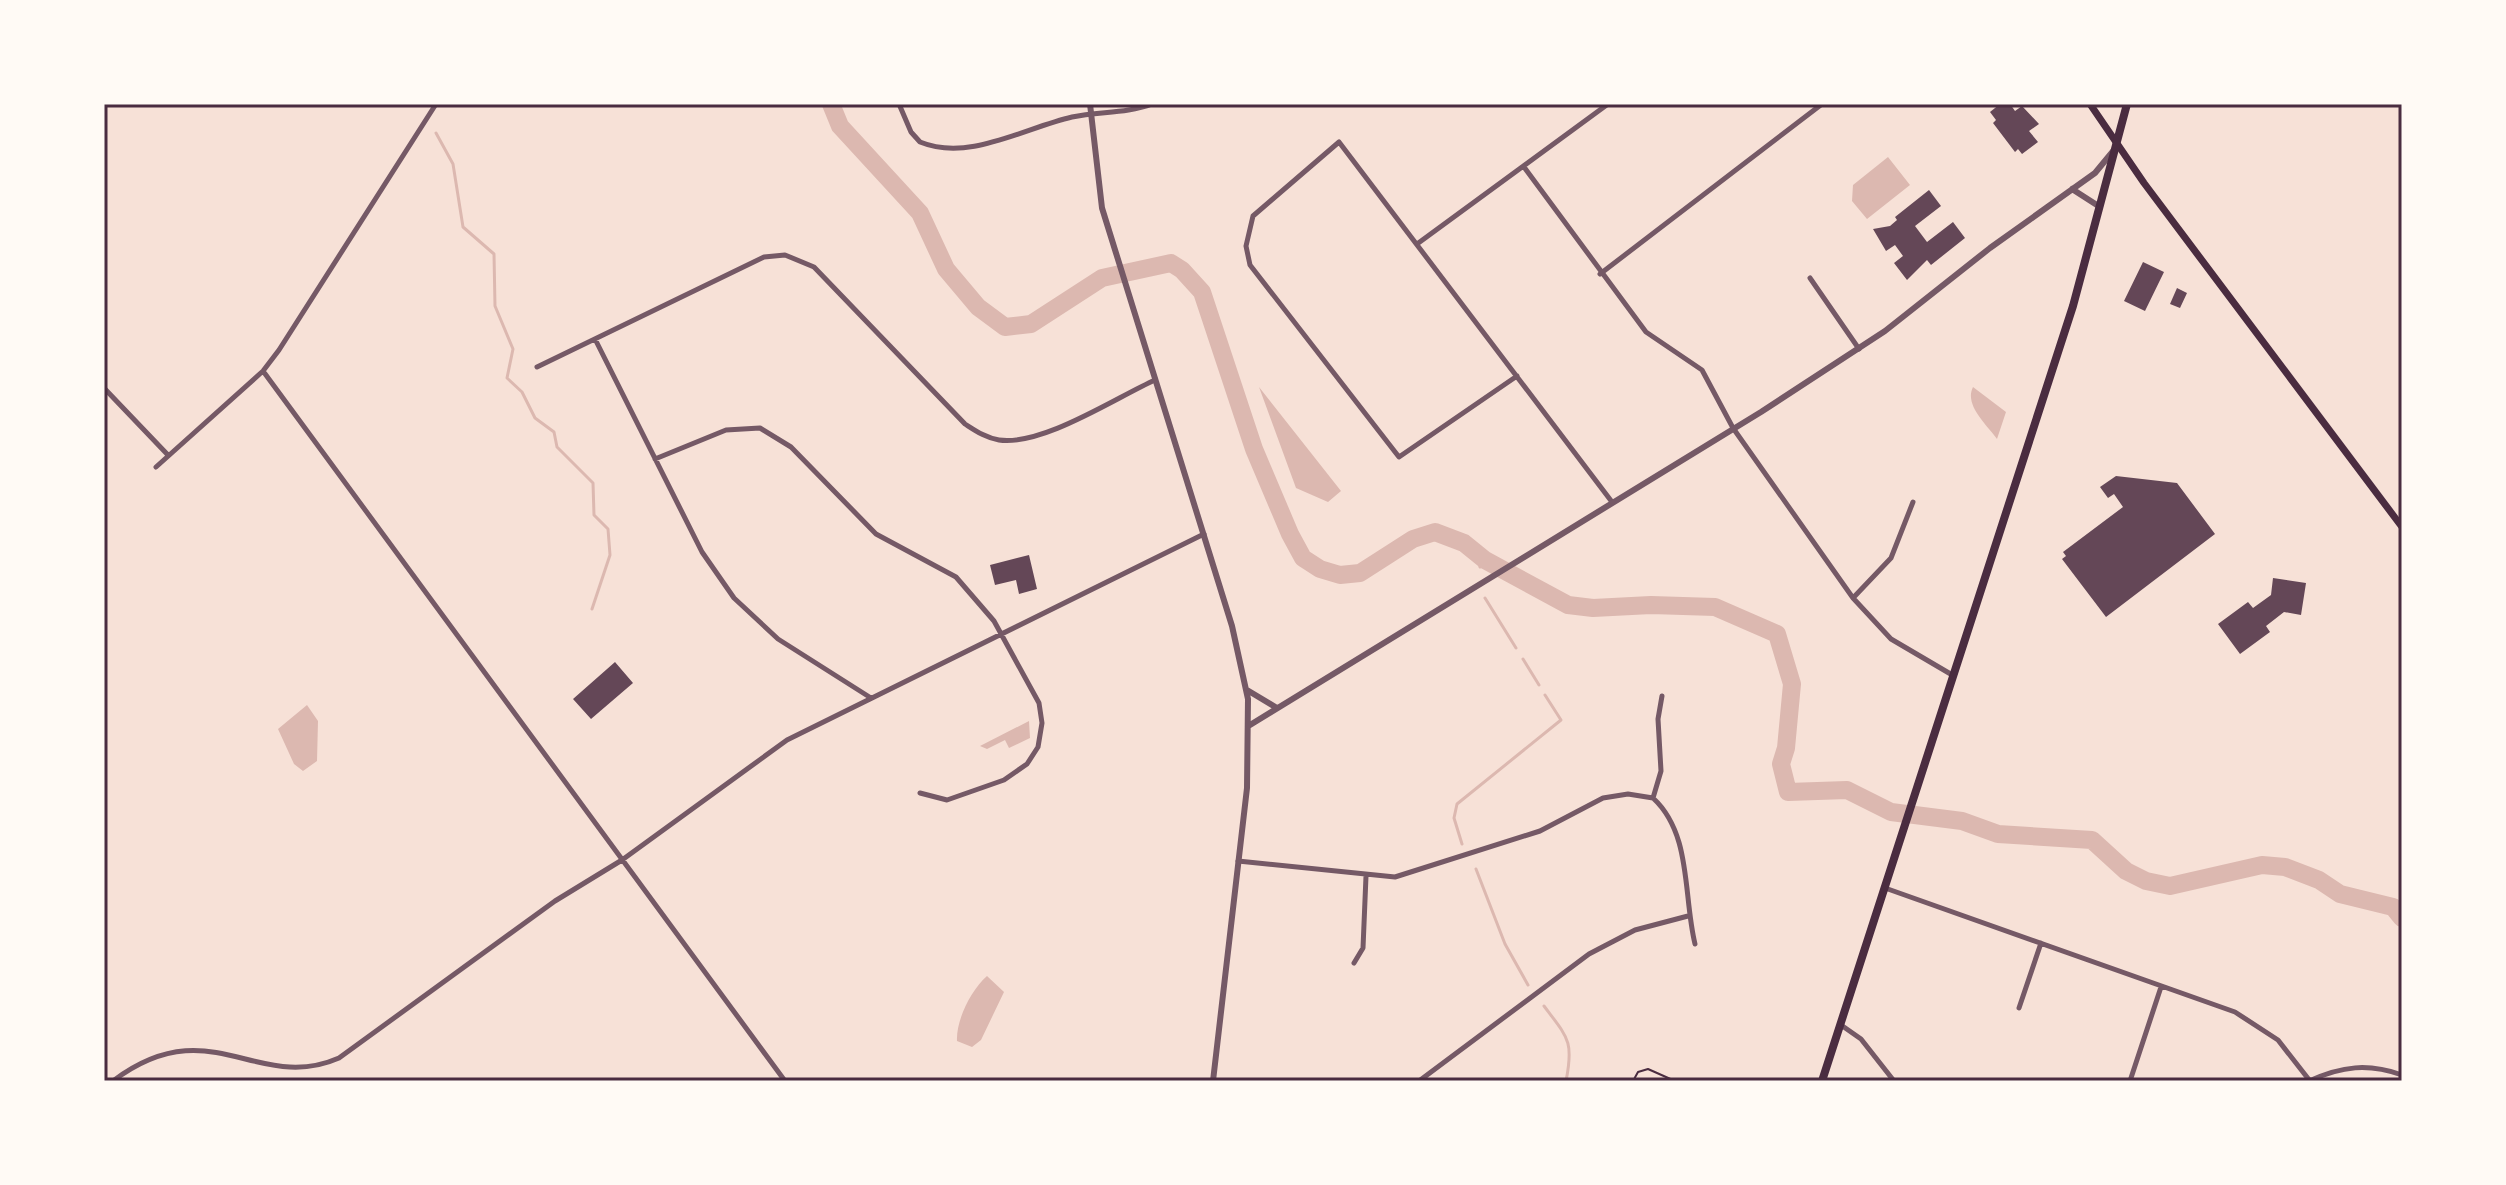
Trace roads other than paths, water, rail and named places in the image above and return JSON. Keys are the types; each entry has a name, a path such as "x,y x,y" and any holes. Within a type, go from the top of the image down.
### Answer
{"main road":[{"path":"2090,104 2402,527"},
{"path":"1822,1081 2073,306 2127,104"}],"street":[{"path":"156,467 263,371 293,331 436,104"},
{"path":"899,104 915,138 932,145 984,144 1091,114 1132,110 1152,104"},
{"path":"1090,104 1102,208 1236,639 1247,690 1250,725 1213,1081"},
{"path":"1593,104 1599,111"},
{"path":"1417,244 1608,104"},
{"path":"1600,274 1822,104"},
{"path":"1517,376 1399,457 1254,271 1246,246 1253,216 1339,142 1417,244 1517,376 1612,502"},
{"path":"1250,725 1859,349 2095,173 2118,144"},
{"path":"1524,167 1600,274 1646,332 1702,370 1733,428 1853,598 1891,639 1954,677"},
{"path":"2072,189 2100,207"},
{"path":"537,367 764,257 785,255 804,261 821,274 965,424 989,437 1002,440 1041,434 1155,380"},
{"path":"1810,278 1859,349"},
{"path":"595,339 702,552 734,598 778,639 871,698"},
{"path":"263,371 785,1081"},
{"path":"104,388 167,454"},
{"path":"655,459 726,430 760,428 791,447 876,534 956,577 1002,632 1039,703 1042,723 1038,747 1027,764 1004,780 947,800 920,793"},
{"path":"1853,598 1891,558 1913,502"},
{"path":"113,1081 141,1063 178,1050 211,1050 298,1068 329,1062 348,1053 555,901 622,860 776,747 1204,534"},
{"path":"1247,690 1277,708"},
{"path":"1653,798 1661,771 1658,719 1662,696"},
{"path":"1238,861 1395,877 1421,872 1540,831 1603,798 1628,794 1653,798 1669,813 1678,831 1688,916 1695,944"},
{"path":"1354,963 1363,948 1366,876"},
{"path":"1885,888 2235,1012 2257,1024 2290,1052 2310,1081 2354,1066 2371,1066 2402,1075"},
{"path":"1419,1081 1589,954 1635,930 1688,916"},
{"path":"2019,1008 2041,943"},
{"path":"2130,1081 2161,987"},
{"path":"1840,1024 1861,1039 1894,1081"}],"waterway":[{"path":"831,104 840,126 920,213 946,269 978,307 1005,327 1031,324 1102,278 1171,263 1182,270 1202,292 1254,449 1290,534 1303,558 1320,569 1340,575 1360,573 1413,539 1435,532 1464,543 1485,560 1568,605 1593,608 1651,605 1715,607 1777,634 1792,684 1786,748 1781,764 1788,792 1847,790 1891,812 1962,821 1998,834 2092,840 2126,871 2146,881 2170,886 2262,865 2285,867 2319,880 2340,894 2393,907 2402,918"},
{"path":"436,133 453,164 463,227 494,254 495,306 513,349 507,378 522,392 535,418 554,432 557,447 593,483 594,515 608,529 610,555 592,609"},
{"path":"1478,555 1480,567"},
{"path":"1485,598 1516,648"},
{"path":"1523,659 1539,685"},
{"path":"1462,844 1454,818 1457,804 1561,720 1545,695"},
{"path":"1476,869 1505,944 1528,985"},
{"path":"1544,1006 1567,1040 1569,1057 1566,1081"}]}
